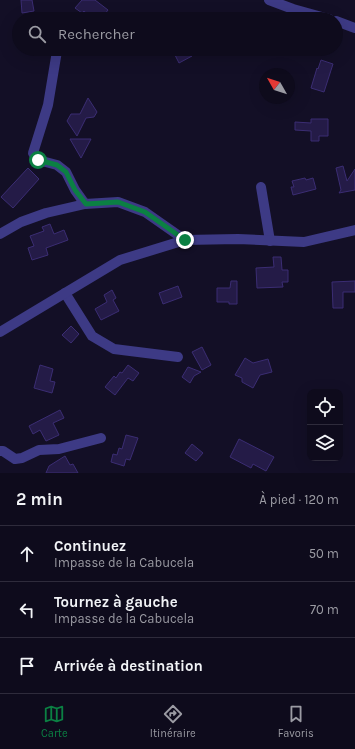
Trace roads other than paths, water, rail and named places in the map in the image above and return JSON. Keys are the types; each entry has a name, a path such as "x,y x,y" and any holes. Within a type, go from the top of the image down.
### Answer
{"street":[{"path":"269,0 304,12"},
{"path":"343,24 355,28"},
{"path":"56,56 48,105 33,153 38,160 57,165 66,172 75,190 86,204"},
{"path":"261,187 270,241"},
{"path":"0,234 21,222 46,213 86,204 118,202 145,212 185,240"},
{"path":"0,332 120,260 185,240 238,239 304,242 355,230"},
{"path":"66,293 92,336 114,349 178,357"},
{"path":"0,451 3,451 15,459 22,458 39,450 59,449 101,438"}]}
